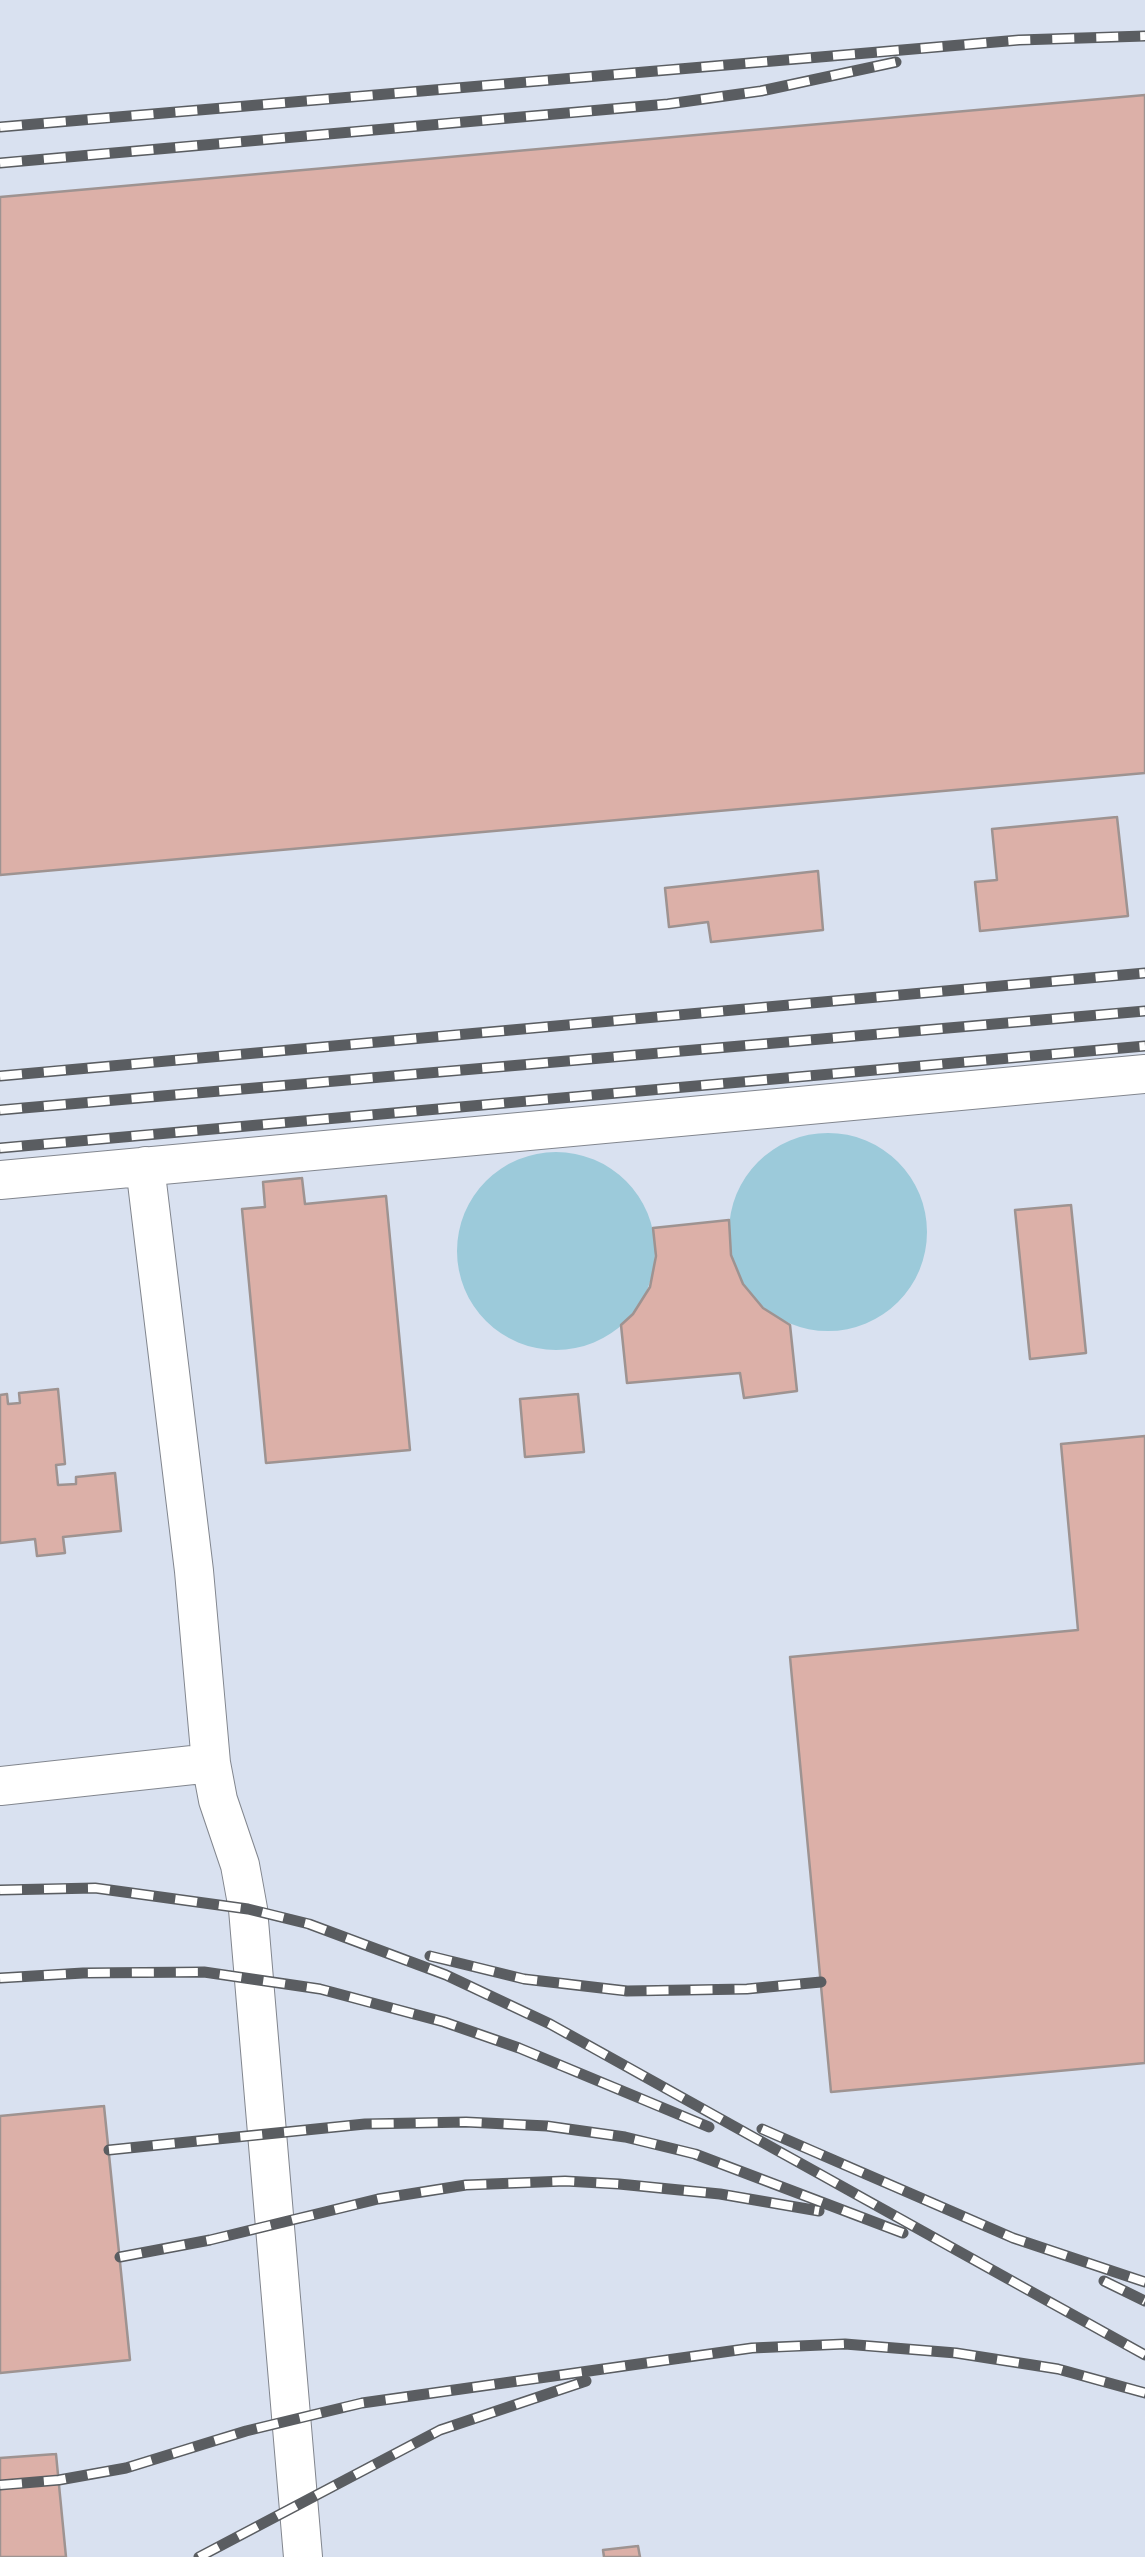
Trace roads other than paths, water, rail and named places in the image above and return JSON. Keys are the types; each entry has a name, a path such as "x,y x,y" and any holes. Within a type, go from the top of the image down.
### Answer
{"lane":[{"path":"0,1180 1145,1074"},
{"path":"145,1166 194,1571 211,1763 248,1909 303,2557"},
{"path":"0,1786 211,1763"}],"water":[{"path":"828,1133 866,1140 898,1162 920,1194 927,1232 920,1270 898,1302 866,1324 828,1331 790,1324 758,1302 736,1270 729,1232 736,1194 758,1162 790,1140"},
{"path":"556,1152 594,1159 626,1181 648,1213 655,1251 648,1289 626,1321 594,1343 556,1350 518,1343 486,1321 464,1289 457,1251 464,1213 486,1181 518,1159"}],"railway":[{"path":"0,127 1019,40 1145,36"},
{"path":"0,163 668,104 761,91 896,62"},
{"path":"0,1076 1145,973"},
{"path":"0,1110 1145,1011"},
{"path":"0,1148 1145,1046"},
{"path":"0,1890 95,1888 248,1909 309,1924 446,1975 550,2024 1145,2355"},
{"path":"430,1956 524,1979 627,1991 747,1989 821,1982"},
{"path":"0,1978 204,1972 320,1989 444,2022 519,2048 709,2127"},
{"path":"109,2150 365,2124 466,2122 547,2126 625,2137 695,2154 903,2233"},
{"path":"762,2129 1013,2238 1145,2282"},
{"path":"120,2257 210,2240 378,2199 466,2185 565,2181 619,2184 720,2194 819,2211"},
{"path":"1104,2281 1145,2301"},
{"path":"0,2485 126,2468 246,2431 362,2403 752,2348 845,2344 956,2353 1058,2369 1145,2393"},
{"path":"199,2557 440,2430 586,2381"}]}
